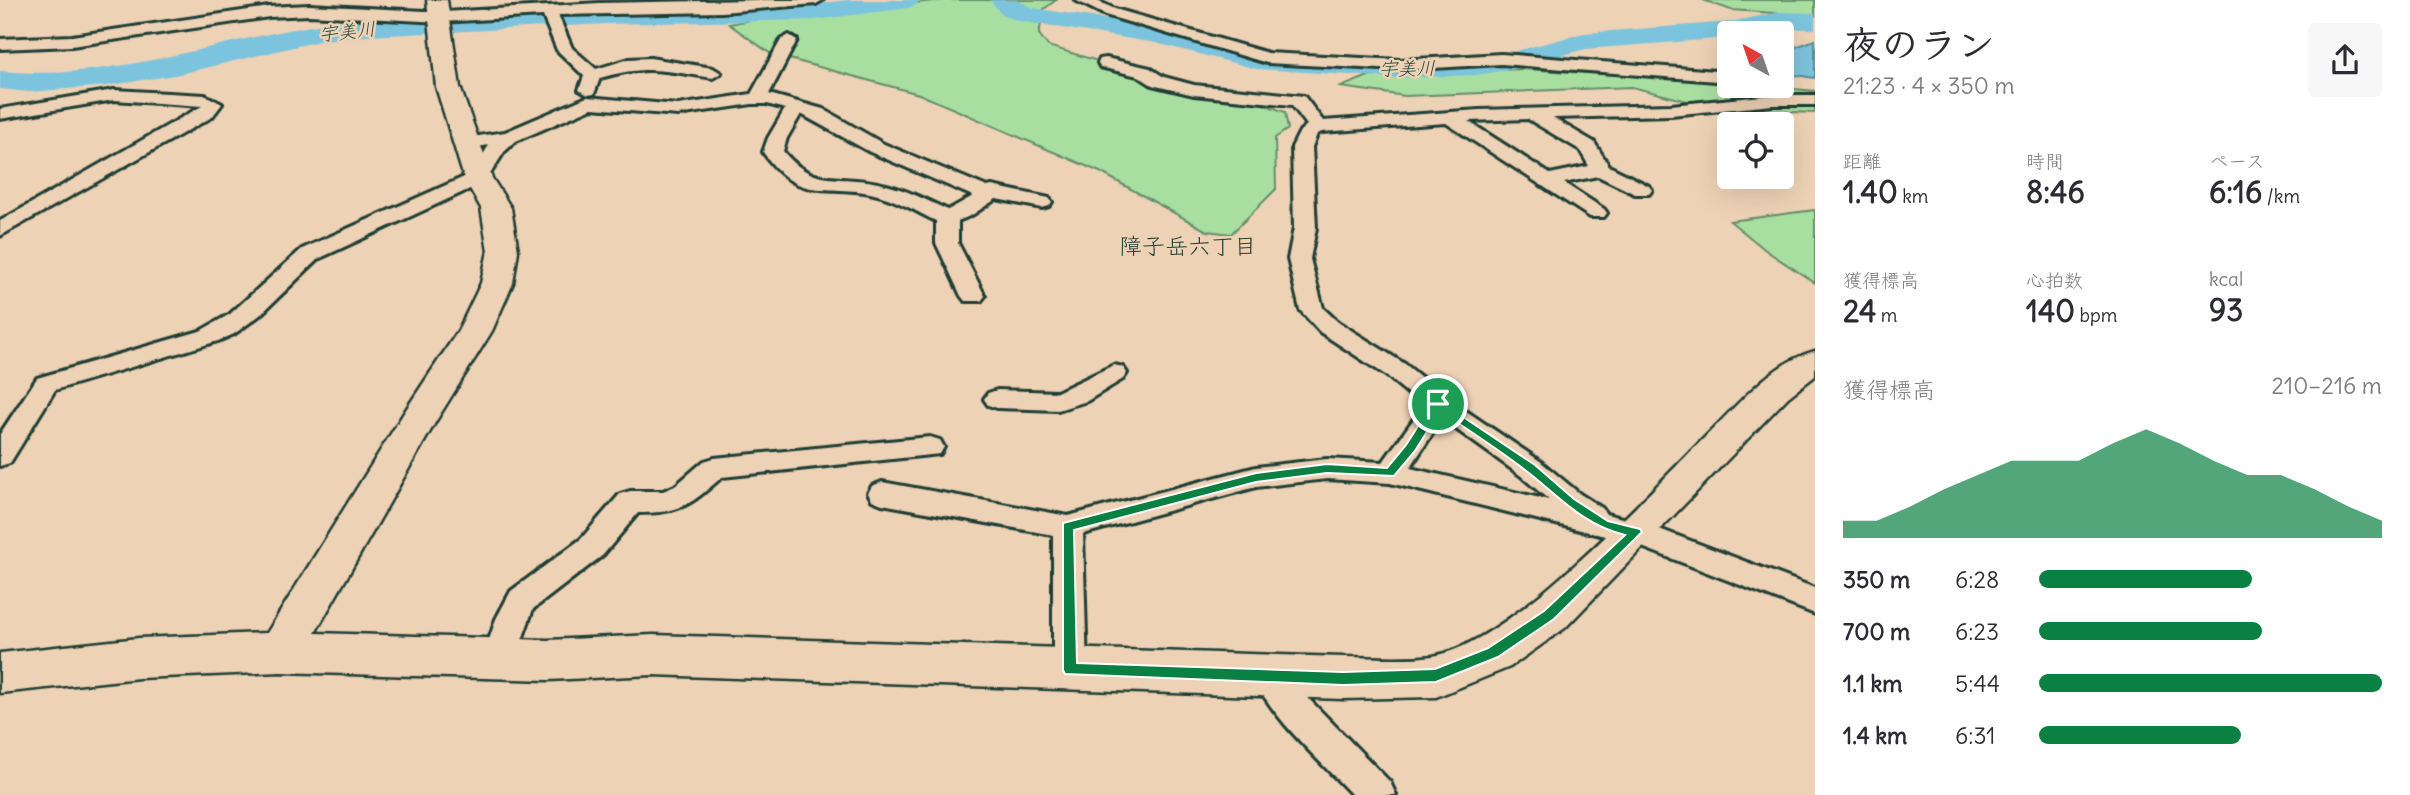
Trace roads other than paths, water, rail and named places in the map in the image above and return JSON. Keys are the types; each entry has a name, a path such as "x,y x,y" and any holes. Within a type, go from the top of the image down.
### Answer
{"street":[{"path":"567,10 588,0"},
{"path":"0,44 72,41 206,15 309,10 440,18 567,10 722,7 816,0"},
{"path":"1082,0 1110,12 1267,58 1401,65 1500,59 1625,66 1717,77"},
{"path":"546,12 565,50 593,75"},
{"path":"280,652 418,420 475,331 497,283 503,250 496,208 478,178 449,86 440,18"},
{"path":"758,98 789,40"},
{"path":"593,75 629,64 650,63 713,74"},
{"path":"1106,63 1144,72 1158,81 1194,90 1298,100 1318,127"},
{"path":"0,456 46,384 209,337 231,327 296,264 310,254 478,178 491,162 496,145 584,106 593,75"},
{"path":"1794,84 1815,86"},
{"path":"0,114 114,95 205,100 213,104 206,113 0,230"},
{"path":"587,102 678,110 700,109 758,98 782,99 876,148 987,195"},
{"path":"1620,529 1570,502 1530,468 1438,404 1396,370 1329,327 1312,310 1299,259 1305,228 1302,148 1309,131 1318,127 1449,117 1671,110 1773,100 1815,100"},
{"path":"795,107 777,134 773,152 792,173 811,184 870,187 901,197 947,218 965,211 992,192 1042,202"},
{"path":"1531,113 1587,146 1601,170 1642,190"},
{"path":"1449,117 1597,213"},
{"path":"466,143 509,137"},
{"path":"1547,180 1601,170"},
{"path":"947,218 947,243 973,296"},
{"path":"0,673 139,658 280,652 548,660 653,655 1343,678 1436,676 1493,653 1549,615 1620,529 1775,389 1815,362"},
{"path":"997,399 1058,401 1078,395 1114,373"},
{"path":"1390,473 1410,448 1438,404"},
{"path":"500,658 512,619 522,600 592,547 631,502 667,502 685,493 715,468 930,447"},
{"path":"883,493 1068,527 1256,477 1327,469 1390,473 1620,529 1815,601"},
{"path":"1068,527 1070,670"},
{"path":"1269,676 1291,704 1377,795"}],"water":[{"path":"1815,40 1815,78 1794,75 1794,48"}],"waterway":[{"name":"宇美川","path":"0,80 29,83 105,77 175,66 323,32 367,28 606,16 815,12 907,0"},
{"name":"宇美川","path":"1003,0 1011,9 1028,15 1156,35 1257,60 1395,69 1476,66 1514,60 1584,41 1731,30 1779,20 1815,21"}],"district":[{"name":"障子岳六丁目","path":"1188,245"}]}
